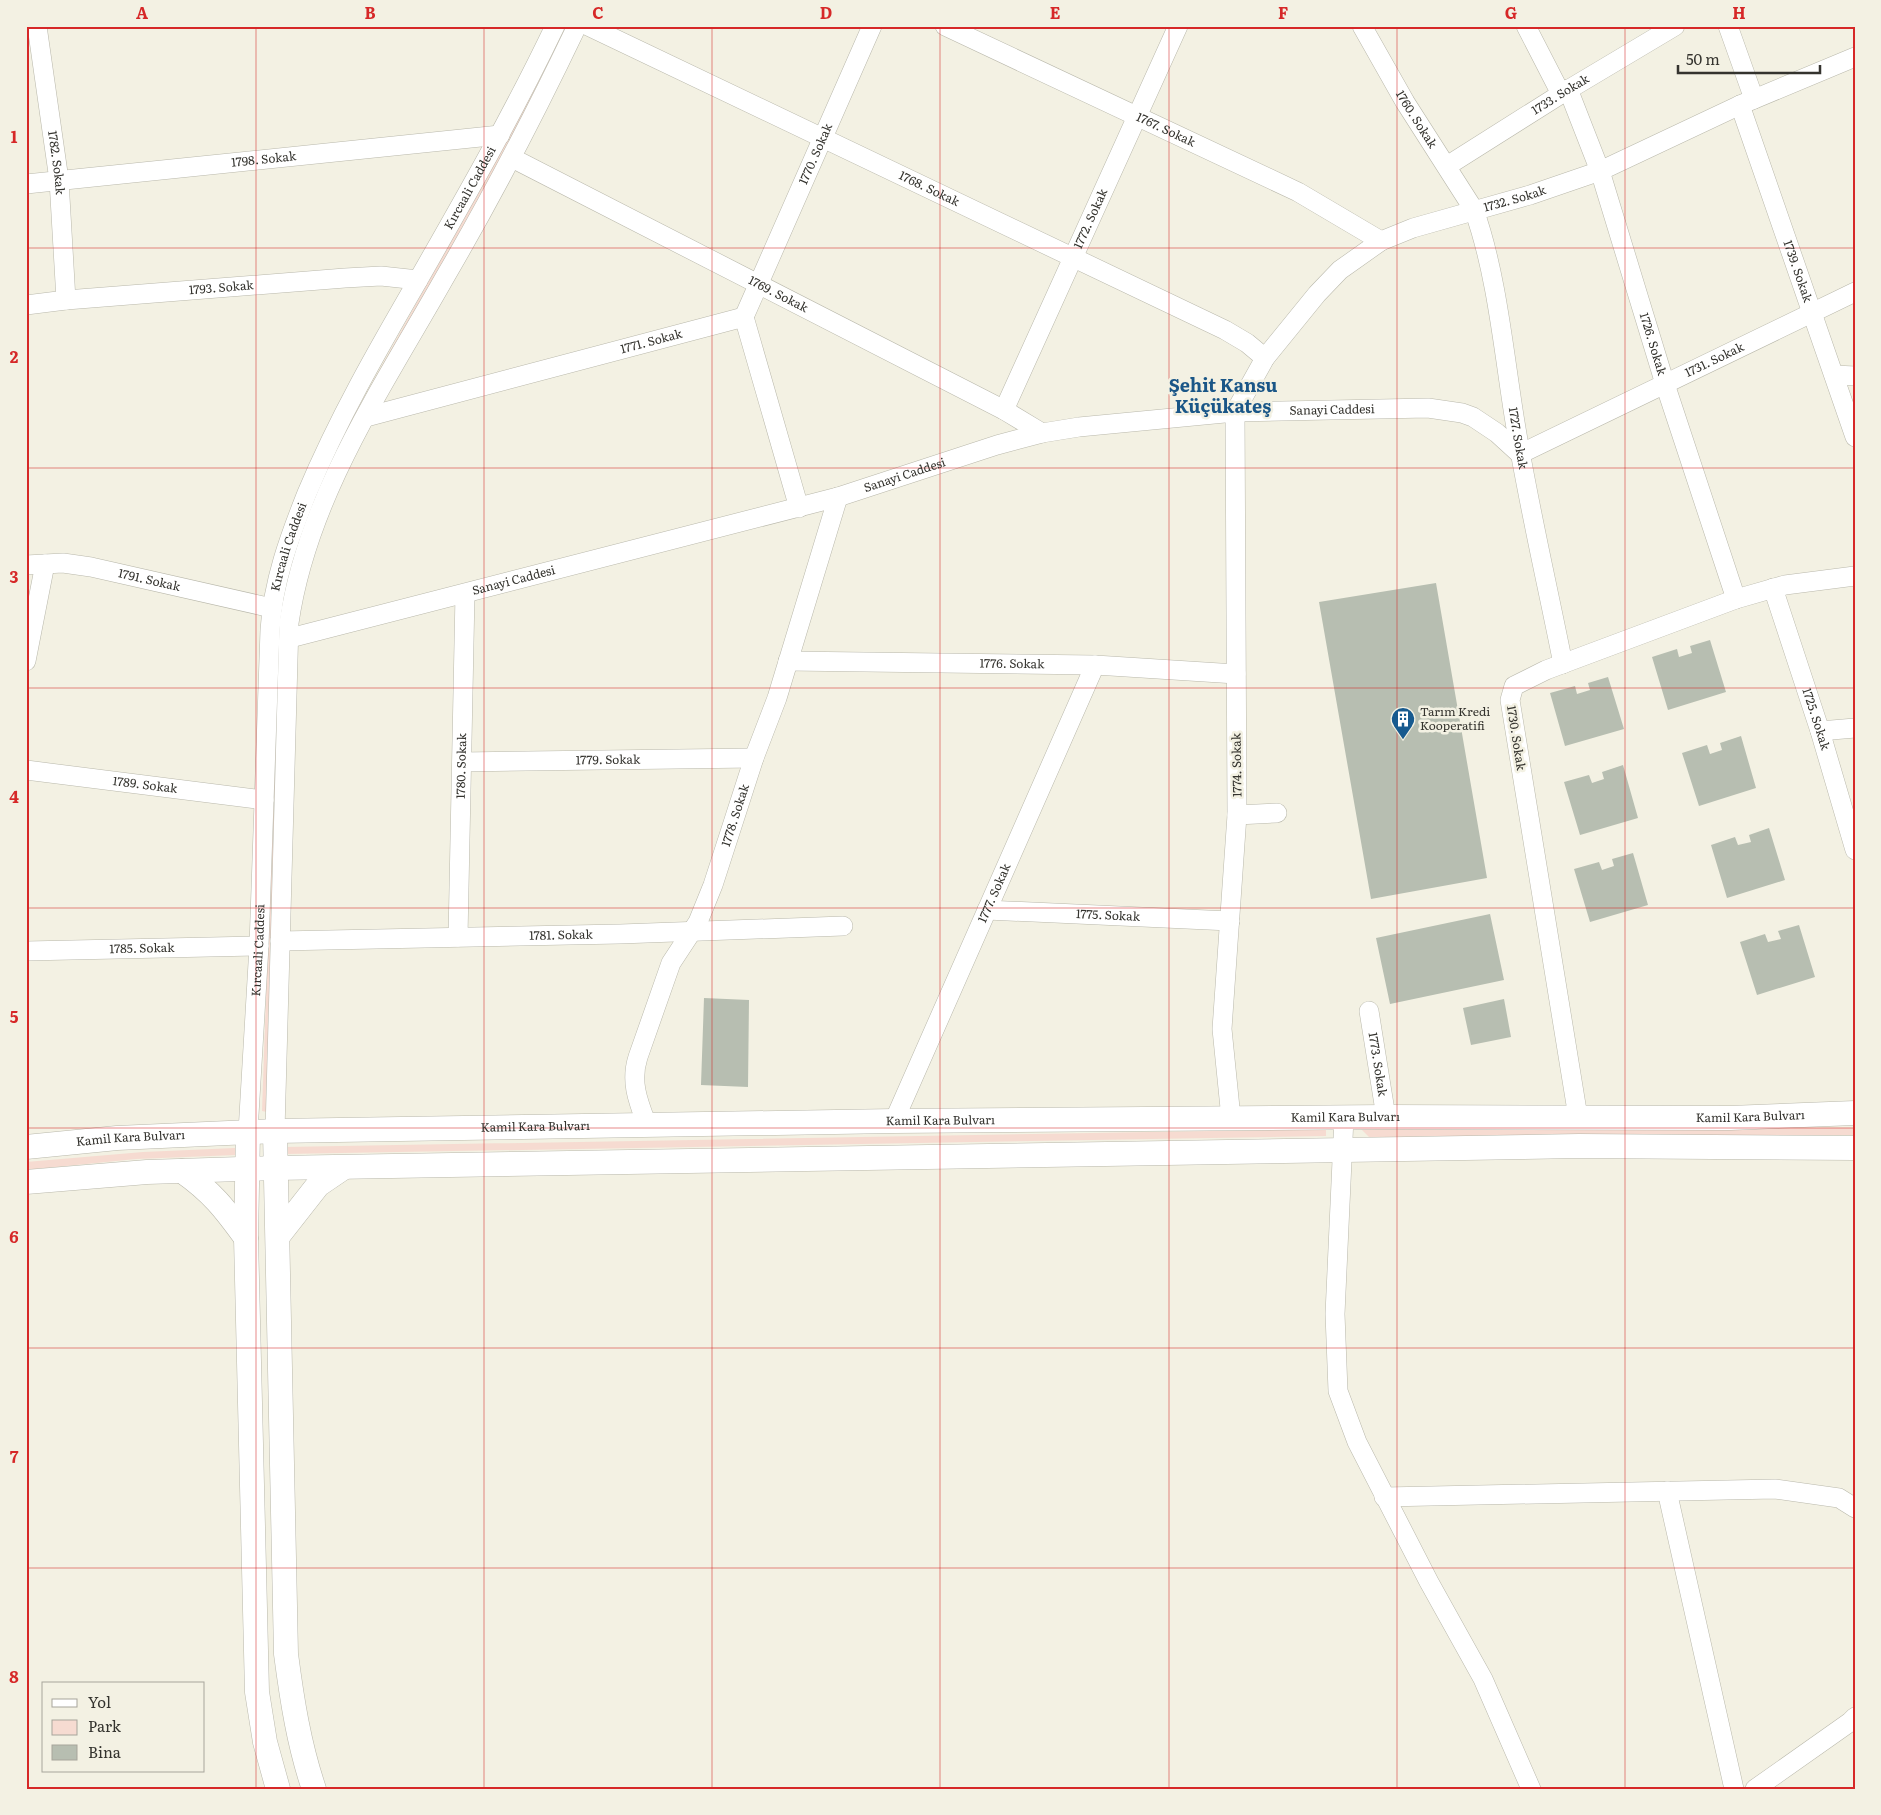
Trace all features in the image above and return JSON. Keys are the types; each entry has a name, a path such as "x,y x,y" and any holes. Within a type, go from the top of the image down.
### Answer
{"main road":[{"name":"Kamil Kara Bulvarı","path":"26,1147 117,1138 275,1131 894,1121 1344,1117 1730,1118 1855,1113"},
{"path":"275,1131 286,1654 294,1715 304,1759 314,1789"},
{"path":"248,1132 246,1238 256,1692 265,1742 278,1789"},
{"path":"26,1182 182,1171 275,1168 1579,1146 1855,1148"},
{"path":"278,1236 318,1185 343,1168"},
{"path":"182,1171 206,1188 227,1211 246,1238"}],"street":[{"name":"1782. Sokak","path":"37,26 59,180 66,300"},
{"name":"Kırcaali Caddesi","path":"248,1132 259,946 272,608 285,550 328,443 500,135 555,26"},
{"name":"Kırcaali Caddesi","path":"275,1131 292,606 310,541 328,495 366,417 512,158 577,26"},
{"name":"1768. Sokak","path":"588,26 1231,334 1265,358"},
{"name":"1770. Sokak","path":"744,317 872,26"},
{"name":"1767. Sokak","path":"945,26 1298,192 1381,240"},
{"name":"1772. Sokak","path":"1004,410 1178,26"},
{"name":"1760. Sokak","path":"1362,26 1405,102 1474,210"},
{"name":"1726. Sokak","path":"1526,26 1564,92 1600,171 1665,384 1736,599"},
{"name":"1733. Sokak","path":"1447,166 1564,92 1676,26"},
{"name":"1739. Sokak","path":"1728,26 1747,102 1812,313 1855,438"},
{"name":"1732. Sokak","path":"1235,412 1265,358 1317,294 1353,259 1381,240 1413,228 1530,196 1600,171 1747,102 1855,57"},
{"name":"1798. Sokak","path":"26,184 500,135"},
{"name":"1769. Sokak","path":"512,158 760,283 1004,410 1042,433"},
{"name":"1727. Sokak","path":"1474,210 1490,270 1520,454 1563,664"},
{"name":"1793. Sokak","path":"26,305 66,300 345,278 381,276 418,280"},
{"name":"1731. Sokak","path":"1520,454 1855,292"},
{"name":"1771. Sokak","path":"366,417 744,317"},
{"path":"744,317 799,508"},
{"path":"1834,375 1855,376"},
{"name":"Sanayi Caddesi","path":"290,638 838,498 997,445 1042,433 1079,427 1235,412 1428,408 1462,413 1485,424 1520,454"},
{"name":"1774. Sokak","path":"1231,1118 1222,1029 1237,815 1235,412"},
{"name":"1778. Sokak","path":"647,1125 636,1095 634,1069 668,970 704,909 713,885 788,661 838,498"},
{"name":"1791. Sokak","path":"36,565 63,563 92,567 272,608"},
{"path":"26,662 36,565"},
{"name":"1730. Sokak","path":"1578,1117 1510,693 1519,682 1736,599 1773,588 1855,576"},
{"name":"1725. Sokak","path":"1773,588 1820,732 1855,850"},
{"name":"1780. Sokak","path":"458,937 465,594"},
{"name":"1776. Sokak","path":"788,661 1095,665 1236,674"},
{"name":"1777. Sokak","path":"894,1121 1095,665"},
{"path":"1820,732 1855,728"},
{"name":"1779. Sokak","path":"462,762 754,758"},
{"name":"1789. Sokak","path":"26,770 264,800"},
{"path":"1237,815 1276,813"},
{"name":"1775. Sokak","path":"987,910 1230,922"},
{"name":"1781. Sokak","path":"280,941 690,932 843,926"},
{"name":"1785. Sokak","path":"26,951 259,946"},
{"name":"1773. Sokak","path":"1369,1011 1386,1117"},
{"path":"1344,1117 1335,1314 1338,1391 1356,1442 1483,1679 1531,1789"},
{"path":"1384,1497 1775,1489 1839,1498 1855,1508"},
{"path":"1667,1491 1734,1789"},
{"path":"1755,1789 1853,1725"}],"green space":[{"path":"563,26 567,26 497,166 424,298 283,612 280,611 292,554 341,439 491,169"},
{"path":"278,652 282,652 267,1112 262,1111"},
{"path":"1855,1128 1855,1135 1369,1137 1361,1129"},
{"path":"1326,1129 1326,1136 285,1154 284,1147"},
{"path":"235,1148 236,1155 136,1159 26,1170 26,1162 143,1152"}],"building":[{"name":"Tarım Kredi Kooperatifi","path":"1436,583 1487,878 1371,899 1319,602"},
{"path":"1710,640 1726,692 1668,710 1652,657 1677,649 1679,657 1692,653 1690,646"},
{"path":"1608,677 1624,729 1565,746 1550,693 1575,686 1577,694 1590,690 1588,683"},
{"path":"1741,736 1756,788 1699,806 1682,753 1707,745 1710,754 1722,750 1720,743"},
{"path":"1623,765 1638,818 1580,835 1564,782 1589,775 1592,783 1604,779 1602,772"},
{"path":"1769,828 1785,880 1727,898 1711,845 1735,837 1738,845 1751,842 1749,835"},
{"path":"1633,853 1648,905 1590,922 1574,869 1599,862 1602,870 1614,866 1612,859"},
{"path":"1490,914 1504,980 1390,1004 1376,938"},
{"path":"1799,925 1815,977 1757,995 1740,942 1765,934 1768,942 1781,939 1778,931"},
{"path":"704,998 749,1000 748,1087 701,1085"},
{"path":"1504,999 1511,1037 1471,1045 1463,1008"}],"place":[{"name":"Tarım Kredi Kooperatifi","path":"1403,740"}],"district":[{"name":"Şehit Kansu Küçükateş","path":"1223,396"}]}
